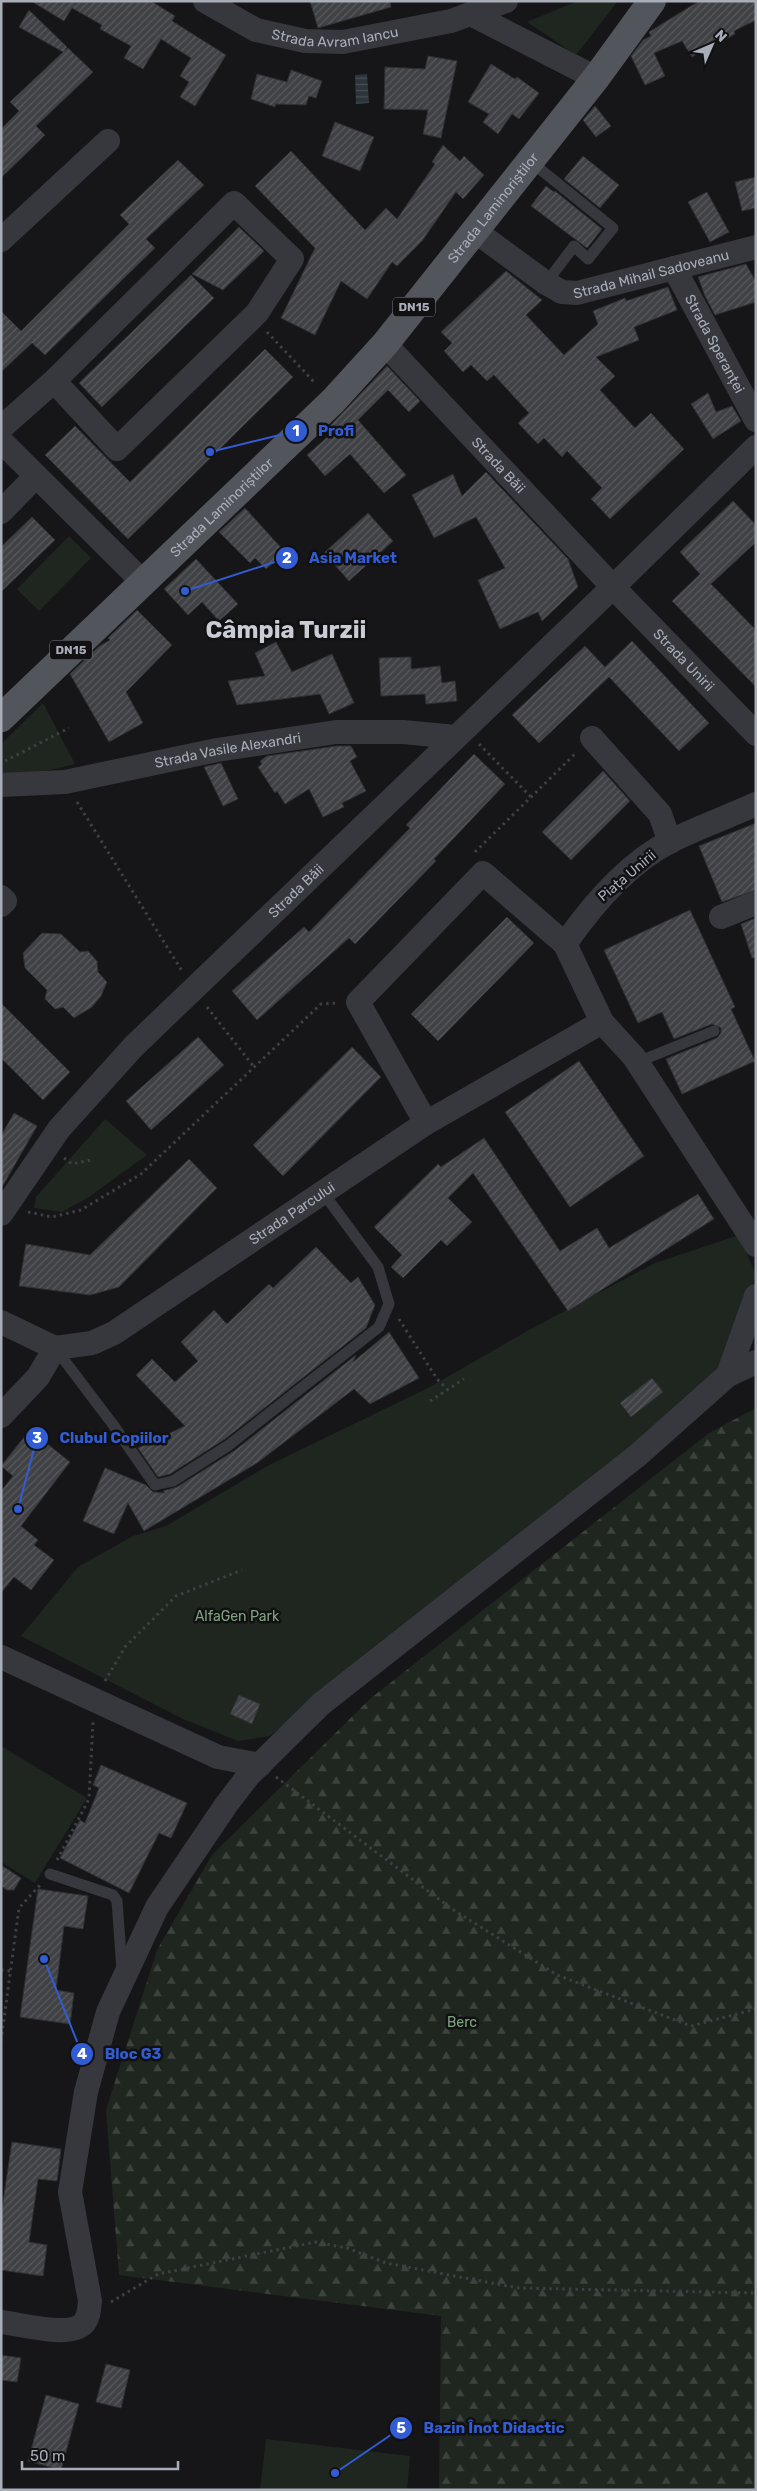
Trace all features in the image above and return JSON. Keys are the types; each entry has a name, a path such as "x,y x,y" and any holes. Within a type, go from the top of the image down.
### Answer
{"main road":[{"name":"Strada Laminoriștilor","path":"1,718 142,581 333,401 385,344 596,78 652,1"}],"street":[{"name":"Strada Avram Iancu","path":"205,1 256,30 305,41 343,42 451,21 506,1"},
{"path":"511,1 505,15 513,35"},
{"path":"471,14 596,78"},
{"path":"1,240 108,141"},
{"path":"1,428 54,381 234,203 292,259 253,317 117,449 54,381"},
{"name":"Strada Mihail Sadoveanu","path":"475,231 546,283 562,292 577,292 756,247"},
{"name":"Strada Speranței","path":"674,268 756,420"},
{"name":"Strada Băii","path":"385,344 613,587"},
{"path":"1,441 142,581"},
{"name":"Strada Băii","path":"6,1197 59,1129 134,1046 613,587 756,447"},
{"path":"1,512 36,476"},
{"name":"Strada Unirii","path":"613,587 756,734"},
{"name":"Strada Vasile Alexandri","path":"1,785 65,782 217,750 336,732 460,734"},
{"path":"592,738 660,814 670,842"},
{"name":"Piața Unirii","path":"565,944 588,911 610,887 670,842 756,804"},
{"path":"426,1123 358,1002 484,874 565,944 602,1022 634,1057 756,1245"},
{"path":"1,897 5,901 1,906"},
{"path":"721,917 756,903"},
{"name":"Strada Parcului","path":"55,1348 92,1342 114,1333 324,1194 426,1123 602,1022"},
{"path":"728,1376 756,1296"},
{"path":"1,1322 55,1348 38,1377 1,1416"},
{"path":"1,2322 66,2331 82,2324 88,2316 90,2301 70,2192 86,2092 108,2012 157,1907 226,1805 260,1765 321,1704 638,1455 728,1376 756,1362"},
{"path":"1,1657 218,1757 260,1765"}],"lane":[{"path":"530,161 613,228 588,259 574,246 546,283"},
{"path":"634,1057 640,1061 714,1031"},
{"path":"55,1348 114,1426 155,1485 173,1481 229,1445 304,1388 379,1327 389,1304 378,1267 324,1194"},
{"path":"50,1874 113,1895 117,1901 122,1981"}],"path":[{"path":"253,317 333,401"},
{"path":"1,764 69,728"},
{"path":"460,734 531,797"},
{"path":"484,874 474,851 592,738"},
{"path":"65,782 193,989 254,1067"},
{"path":"6,1197 52,1217 81,1210 141,1174 321,1004 358,1002"},
{"path":"389,1304 437,1379 448,1390"},
{"path":"430,1401 464,1379"},
{"path":"1,2041 19,1908 50,1874 88,1799 94,1700 125,1647 176,1596 242,1570"},
{"path":"260,1765 452,1909 557,1975 692,2026 756,2009"},
{"path":"1,1970 11,1971"},
{"path":"88,2316 158,2274 316,2242 347,2248 386,2263 518,2288 756,2293"}],"green space":[{"path":"578,1 618,1 576,55 527,22"},
{"path":"69,536 91,558 39,611 17,589"},
{"path":"43,703 75,764 1,782 1,744"},
{"path":"105,1119 147,1155 89,1197 62,1212 34,1208 36,1197"},
{"name":"AlfaGen Park","path":"739,1235 756,1275 717,1377 270,1736 238,1741 183,1719 21,1636 78,1567 133,1536 166,1526 269,1465 428,1388 529,1330 655,1263"},
{"name":"Berc","path":"756,1408 756,2490 439,2490 441,2316 119,2275 106,2110 157,1950 212,1855 371,1698 709,1433"},
{"path":"1,1746 87,1798 35,1883 1,1862"},
{"path":"266,2439 410,2456 407,2490 260,2490"}],"shaded area":[{"path":"367,74 369,103 356,104 355,75"}],"building":[{"path":"31,1 151,1 175,16 172,21 226,55 195,106 180,97 189,82 180,76 191,58 161,39 143,69 124,58 131,46 100,29 102,25 72,8 64,21"},
{"path":"310,1 390,1 391,7 318,28"},
{"path":"699,1 756,1 756,20 734,31 735,34 721,42 720,39 692,57 682,41 654,53 665,76 645,85 631,56 643,40 651,36 649,32"},
{"path":"29,10 67,47 65,50 68,48 93,72 36,126 45,135 1,178 1,129 19,111 10,102 63,52 19,27"},
{"path":"428,56 457,61 441,138 423,134 428,110 384,109 385,67 425,69"},
{"path":"491,64 515,79 517,77 539,93 519,119 512,114 498,134 483,122 489,114 468,102"},
{"path":"291,70 322,81 316,98 309,96 306,105 276,104 275,107 251,99 257,74 287,82"},
{"path":"595,106 611,126 596,137 583,120"},
{"path":"335,122 374,137 360,171 322,156"},
{"path":"443,145 460,161 464,156 484,175 463,199 456,192 422,241 397,266 392,262 367,299 341,281 315,335 281,318 315,248 255,186 291,151 365,230 386,208 397,219 435,164 432,162"},
{"path":"583,156 619,185 600,208 564,179"},
{"path":"178,160 204,185 146,239 155,248 45,355 32,343 1,372 1,311 21,331 129,224 120,215"},
{"path":"756,177 756,208 742,211 735,182"},
{"path":"546,186 555,191 602,229 587,248 531,206"},
{"path":"707,192 729,232 710,242 688,202"},
{"path":"239,227 264,251 223,290 192,274"},
{"path":"746,264 756,282 756,302 715,315 698,277"},
{"path":"506,271 542,300 526,315 564,355 598,324 593,311 625,298 626,301 668,287 677,310 634,327 639,340 596,357 615,376 600,390 635,428 651,413 684,449 610,519 591,499 602,488 567,451 562,457 544,438 538,444 518,423 529,413 494,375 487,381 471,365 463,372 444,351 452,343 441,332"},
{"path":"191,275 214,298 102,407 79,383"},
{"path":"265,349 293,377 128,539 45,455 75,426 130,482"},
{"path":"387,366 420,401 409,412 388,390 358,420 406,475 384,493 350,454 325,476 307,455 332,433 328,428"},
{"path":"708,393 716,412 732,406 741,421 713,439 691,404"},
{"path":"486,472 568,559 578,587 542,621 538,612 500,629 478,580 505,568 476,517 434,538 412,495 453,474 462,496"},
{"path":"733,501 756,525 756,542 711,584 756,630 756,687 672,601 700,574 680,552"},
{"path":"245,508 285,552 266,569 255,558 250,563 219,532"},
{"path":"368,513 393,541 349,581 324,553"},
{"path":"32,517 55,540 1,592 1,547"},
{"path":"196,559 238,604 219,621 202,602 188,615 164,589"},
{"path":"137,610 172,645 126,692 143,723 109,742 70,674 98,647 110,640 108,638"},
{"path":"632,641 709,723 679,751 609,677 539,743 512,715 585,646 605,667"},
{"path":"276,642 292,672 332,654 354,703 329,714 320,694 237,705 228,681 265,676 255,653"},
{"path":"411,657 411,669 440,666 442,683 455,681 457,701 426,704 425,694 381,696 379,658"},
{"path":"337,746 351,746 357,757 350,761 366,791 342,803 344,807 323,817 309,789 285,804 277,791 275,793 258,767 262,764 260,761 267,756"},
{"path":"474,754 505,784 434,859 436,861 355,944 349,938 257,1020 232,991 304,927 309,932 410,828 406,825"},
{"path":"221,763 238,799 223,806 204,767"},
{"path":"603,771 630,801 571,860 542,832"},
{"path":"756,823 756,890 722,902 699,846"},
{"path":"690,910 735,1007 731,1009 755,1061 682,1094 666,1059 717,1038 721,1033 721,1028 712,1024 674,1039 662,1012 638,1023 604,950"},
{"path":"507,917 534,943 438,1041 411,1014"},
{"path":"756,918 756,957 752,958 741,924"},
{"path":"42,933 61,934 80,952 88,951 97,961 98,972 107,982 101,996 92,1007 74,1018 63,1007 55,1009 45,999 47,990 25,968 23,953"},
{"path":"1,1003 70,1072 43,1100 1,1058"},
{"path":"198,1037 224,1065 151,1130 126,1101"},
{"path":"352,1047 381,1077 283,1176 253,1145"},
{"path":"579,1061 644,1156 570,1207 505,1112"},
{"path":"14,1113 37,1126 1,1189 1,1136"},
{"path":"484,1138 560,1251 597,1228 609,1248 698,1194 714,1219 568,1311 473,1173 448,1198 472,1222 447,1246 441,1240 403,1278 391,1267 402,1255 374,1227 438,1164 441,1167"},
{"path":"189,1159 217,1188 119,1287 90,1295 19,1286 26,1244 90,1255"},
{"path":"316,1247 351,1283 358,1277 375,1305 366,1328 225,1439 170,1474 158,1477 138,1448 185,1426 136,1375 152,1359 175,1382 198,1361 181,1342 214,1310 227,1324 269,1284 273,1288"},
{"path":"389,1332 419,1378 370,1404 354,1389 257,1463 144,1531 128,1503 114,1534 83,1521 105,1468 146,1485 153,1492 165,1493 163,1491 177,1487 234,1451 356,1355 353,1362"},
{"path":"652,1378 663,1392 631,1417 620,1403"},
{"path":"30,1430 70,1462 21,1526 38,1540 34,1545 54,1560 31,1590 14,1577 1,1593 1,1491 13,1476 1,1466"},
{"path":"239,1695 260,1704 252,1724 230,1714"},
{"path":"101,1765 187,1803 171,1838 159,1833 129,1893 60,1858 80,1820 85,1823 99,1788 93,1785"},
{"path":"1,1865 21,1878 14,1890 7,1890 1,1886"},
{"path":"38,1889 88,1896 83,1929 64,1926 56,1990 74,1993 70,2024 20,2017"},
{"path":"12,2142 61,2149 57,2181 38,2179 29,2242 47,2245 43,2276 1,2270 1,2215"},
{"path":"1,2355 21,2358 17,2382 1,2380"},
{"path":"106,2364 130,2370 121,2408 96,2402"},
{"path":"46,2395 79,2404 61,2470 28,2461"}],"place":[{"name":"Profi","path":"210,452"},
{"name":"Asia Market","path":"185,591"},
{"name":"Clubul Copiilor","path":"18,1509"},
{"name":"Bloc G3","path":"44,1959"},
{"name":"Bazin Înot Didactic","path":"335,2473"}],"district":[{"name":"Câmpia Turzii","path":"286,630"}]}
